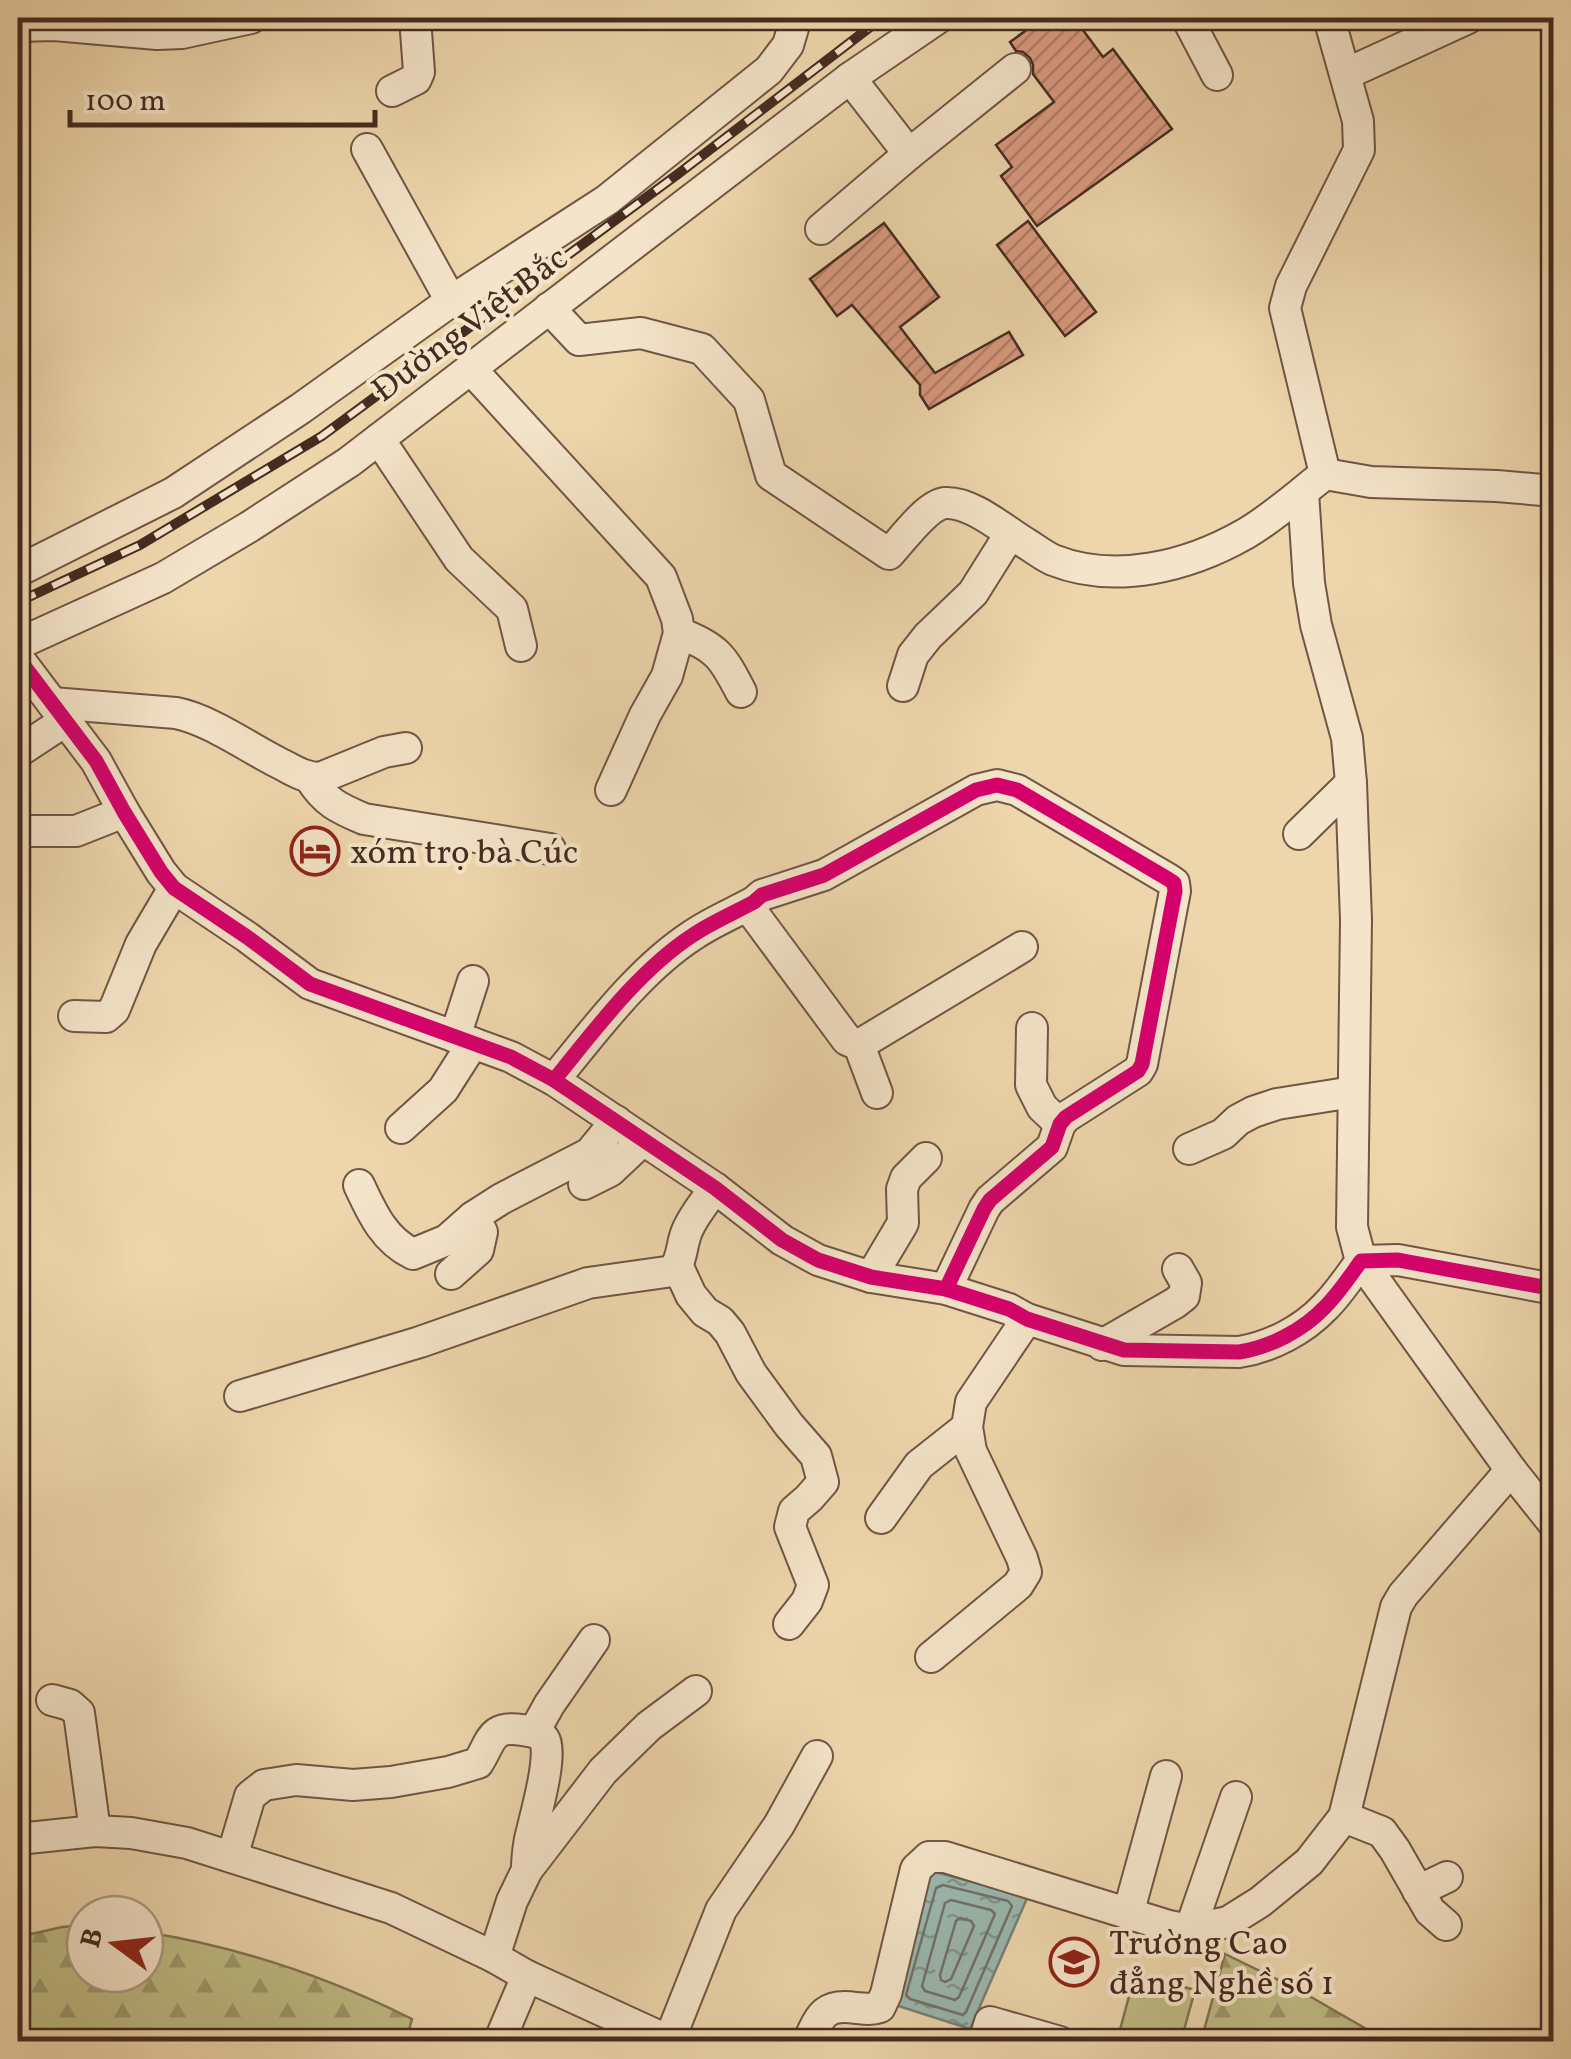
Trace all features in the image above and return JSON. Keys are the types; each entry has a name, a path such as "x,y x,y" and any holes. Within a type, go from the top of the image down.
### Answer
{"street":[{"path":"18,26 156,34 182,33 251,18"},
{"path":"392,91 416,79 419,72 415,18"},
{"path":"18,571 172,493 300,409 451,301 607,200 769,70 788,45 796,18"},
{"name":"Đường Việt Bắc","path":"18,644 162,578 349,462 850,78 938,18"},
{"path":"1187,18 1217,75"},
{"path":"1329,18 1358,121 1359,150 1290,286 1284,308 1314,483 1309,583 1316,626 1347,738 1352,782 1356,920 1352,1227 1361,1262 1554,1524"},
{"path":"1346,74 1425,27 1468,18"},
{"path":"821,229 1014,70"},
{"path":"850,78 909,154"},
{"path":"367,150 451,301"},
{"path":"549,308 579,340 640,333 702,349 750,400 771,474 889,554 932,508 942,503 983,515 1054,560 1099,570 1152,570 1202,556 1248,532 1314,483 1339,475 1372,482 1554,491"},
{"path":"471,368 660,577 676,619 679,633 667,676 611,790"},
{"path":"379,439 459,560 512,609 522,646"},
{"path":"902,686 912,656 974,593 1010,534"},
{"path":"679,633 704,642 724,660 741,692"},
{"path":"18,658 96,761 160,872 174,888 310,984 511,1057 554,1080 715,1188 782,1240 818,1260 870,1278 946,1289 1124,1350 1258,1349 1293,1332 1325,1307 1361,1262 1398,1260 1554,1289"},
{"path":"18,752 59,712 176,713 196,717 310,778 406,748"},
{"path":"310,778 321,797 364,819 550,848"},
{"path":"1299,834 1352,782"},
{"path":"554,1080 666,956 693,935 762,894 824,875 976,790 996,785 1017,790 1168,879 1174,883 1175,891 1142,1064 1134,1075 1066,1117 1052,1147 990,1200 946,1289"},
{"path":"18,831 76,831 124,812"},
{"path":"74,1016 106,1017 114,1010 141,944 174,888"},
{"path":"754,902 754,912 847,1040 859,1045 877,1093"},
{"path":"859,1045 1022,947"},
{"path":"401,1128 443,1090 464,1040 473,981"},
{"path":"1032,1028 1031,1085 1042,1108 1060,1124"},
{"path":"1190,1149 1223,1134 1254,1112 1277,1104 1353,1092"},
{"path":"358,1185 372,1214 396,1246 413,1254 447,1240 501,1199 590,1153 616,1121"},
{"path":"584,1184 610,1171 644,1140"},
{"path":"870,1278 903,1223 902,1189 906,1178 926,1158"},
{"path":"715,1188 692,1220 678,1267 690,1295 730,1333 761,1386 816,1456 823,1482 794,1511 790,1527 813,1586 789,1624"},
{"path":"451,1274 478,1250 482,1232 473,1218"},
{"path":"240,1396 420,1342 588,1283 673,1271 678,1267"},
{"path":"1102,1345 1184,1296 1186,1283 1178,1269"},
{"path":"931,1656 1018,1585 1026,1572 971,1451 967,1427 971,1402 1026,1319"},
{"path":"882,1518 919,1465 967,1427"},
{"path":"808,2042 819,2017 830,2008 880,2007 916,1869 929,1857 945,1857 1190,1930 1228,1922 1310,1862 1344,1817 1402,1595 1511,1470"},
{"path":"534,1732 594,1640"},
{"path":"494,1957 512,1901 527,1870 603,1771 649,1726 696,1692"},
{"path":"52,1700 79,1712 95,1831"},
{"path":"232,1857 250,1796 264,1785 296,1780 353,1785 448,1772 478,1763 490,1738 498,1730 512,1728 534,1732 544,1738 547,1749 527,1870"},
{"path":"18,1840 95,1831 188,1843 391,1908 669,2041 722,1910 778,1825 817,1756"},
{"path":"1128,1914 1166,1776"},
{"path":"1190,1930 1236,1798"},
{"path":"1344,1817 1382,1832 1430,1911 1446,1926"},
{"path":"1418,1891 1446,1877"},
{"path":"499,2042 527,1976"},
{"path":"984,2042 990,2022 1060,2042"}],"green space":[{"path":"65,1927 65,1994 165,1994 165,1935 282,1965 380,2004 412,2019 406,2041 18,2041 18,1937"},
{"path":"1225,1954 1299,1990 1387,2041 1201,2041"},
{"path":"1135,1974 1195,1990 1181,2041 1117,2041"}],"water":[{"path":"931,1871 1028,1896 970,2029 892,2004"}],"building":[{"path":"1043,18 1074,18 1103,57 1113,49 1172,129 1037,226 1001,176 1012,167 996,145 1054,102 1033,74 1030,58 1016,51 1010,42"},
{"path":"1028,221 1096,312 1065,336 997,245"},
{"path":"884,223 939,297 900,327 935,373 1009,332 1023,355 929,409 920,395 920,385 852,305 837,316 810,279"}],"railway":[{"path":"18,602 140,545 322,436 882,18"}],"cycle path":[{"path":"18,658 96,761 174,888 310,984 511,1057 554,1080 715,1188 782,1240 818,1260 871,1277 946,1289 1124,1350 1239,1352 1263,1346 1307,1323 1335,1296 1361,1261 1398,1260 1554,1289"},
{"path":"554,1080 636,983 700,930 762,895 824,875 976,790 997,785 1017,790 1168,879 1174,883 1175,891 1138,1071 1066,1117 1052,1147 990,1200 946,1289"}],"place":[{"name":"xóm trọ bà Cúc","path":"315,851"},
{"name":"Trường Cao đẳng Nghề số 1","path":"1074,1962"}]}
